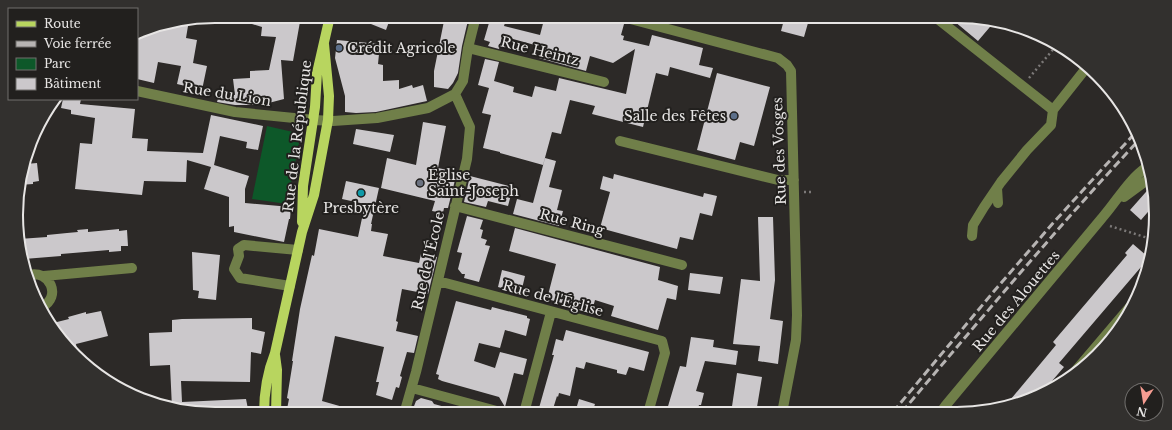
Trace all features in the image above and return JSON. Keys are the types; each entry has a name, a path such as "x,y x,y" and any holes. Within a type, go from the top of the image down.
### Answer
{"main road":[{"name":"Rue de la République","path":"302,232 303,186 314,120 317,73 328,23"},
{"name":"Rue de la République","path":"264,407 264,394 268,369 274,353 302,232 314,195 328,120 329,96 324,44"},
{"name":"Rue de la République","path":"274,353 277,370 276,407"}],"street":[{"path":"455,94 463,81 468,48 474,23"},
{"name":"Rue des Vosges","path":"646,23 778,58 787,65 791,71 797,321 796,340 783,407"},
{"path":"943,23 1053,110"},
{"name":"Rue Heintz","path":"468,48 604,82"},
{"path":"972,236 973,225 984,207 1027,150 1051,125 1053,110 1084,71"},
{"name":"Rue du Lion","path":"138,91 235,112 314,120 376,118 428,108 455,94"},
{"name":"Rue de l'École","path":"406,407 467,159 470,128 455,94"},
{"path":"620,140 778,180 794,180"},
{"name":"Rue des Alouettes","path":"945,407 1099,223 1123,190 1143,170"},
{"name":"Rue des Alouettes","path":"1112,207 1129,192 1146,181"},
{"path":"997,188 998,203"},
{"name":"Rue Ring","path":"456,206 682,265"},
{"path":"290,286 240,278 234,269 238,256 238,249 244,245 298,250"},
{"path":"32,274 44,276 132,268"},
{"path":"44,276 48,280 52,291 49,302 45,305"},
{"name":"Rue de l'Église","path":"438,281 662,341 665,353 650,407"},
{"path":"526,407 551,312"},
{"path":"1090,353 1117,322"},
{"path":"412,388 482,407"}],"path":[{"path":"1025,83 1053,49"},
{"path":"1099,223 1147,238"}],"green space":[{"path":"267,126 293,132 299,143 287,204 252,199"}],"building":[{"path":"249,23 300,23 293,61 281,60 284,99 261,105 235,105 217,102 220,92 235,95 233,79 250,78 250,71 269,70 276,37 261,36 262,27"},
{"path":"368,23 388,23 386,30"},
{"path":"444,23 467,23 458,73 448,89 434,87 434,71"},
{"path":"489,23 505,23 504,26 540,35 543,23 621,23 624,24 621,35 624,36 623,40 649,46 652,35 703,48 699,65 713,68 710,78 670,67 668,76 656,73 643,127 592,114 595,106 570,100 561,134 552,132 543,165 483,148 491,115 482,113 489,88 478,85 485,59 499,62 494,81 514,87 513,92 532,97 535,86 556,91 559,78 626,94 635,49 613,63 590,56 586,71 539,58 542,47 502,37 499,49 488,46 490,42 484,40"},
{"path":"783,23 808,23 804,37 781,31"},
{"path":"956,23 970,23 990,26 978,41"},
{"path":"188,25 186,38 197,40 193,63 207,66 202,90 177,84 181,66 158,62 154,83 138,79 138,40 153,33"},
{"path":"337,40 380,44 378,64 383,65 383,81 399,80 399,89 412,85 413,88 423,85 427,101 376,112 345,112 345,96 335,58"},
{"name":"Salle des Fêtes","path":"717,73 770,87 754,146 740,142 735,160 697,150"},
{"path":"63,100 81,100 80,104 135,109 132,138 148,139 147,151 203,153 211,115 263,126 258,150 246,148 247,142 220,136 214,165 249,176 245,189 245,203 291,207 290,219 284,242 234,232 234,226 229,227 229,197 204,189 211,167 187,160 186,182 144,181 142,195 75,189 80,143 92,144 95,118 71,114 71,110 61,108"},
{"name":"Église Saint-Joseph","path":"423,122 446,126 438,168 457,172 448,208 444,208 443,213 432,211 435,201 381,188 387,158 416,165"},
{"path":"356,129 394,135 390,152 353,144"},
{"path":"545,158 556,161 549,187 562,190 557,210 563,211 559,226 513,214 517,199 533,203"},
{"path":"37,163 39,181 33,182 33,184 26,185 27,178 30,164"},
{"path":"614,174 703,197 704,193 717,196 712,216 700,213 693,240 680,237 677,249 600,228 610,192 600,189 603,176 613,179"},
{"path":"470,176 513,187 508,206 488,201 486,207 464,202"},
{"path":"346,181 379,188 371,224 371,231 388,234 383,256 419,263 421,254 437,257 428,294 402,289 396,321 398,322 396,331 418,336 414,353 407,352 400,376 402,377 399,388 396,387 392,400 376,395 379,382 376,382 384,347 335,336 322,401 343,407 287,407 289,399 287,398 300,309 312,255 314,256 319,229 358,237 365,204 342,199"},
{"path":"1147,191 1149,211 1141,220 1130,210"},
{"path":"467,216 483,220 480,229 483,230 481,238 487,240 485,245 490,246 479,282 464,278 465,274 462,274 458,269 462,253 457,252"},
{"path":"758,217 773,217 775,280 770,319 783,321 778,364 758,361 760,346 733,344 741,279 760,281"},
{"path":"515,228 660,267 658,280 678,286 676,300 667,298 658,330 611,316 614,306 595,300 592,311 547,299 556,264 509,251"},
{"path":"88,229 88,232 119,229 119,231 127,230 128,246 121,246 121,251 109,252 109,250 29,259 25,239 78,232 77,230"},
{"path":"1133,244 1145,254 1142,266 1059,363 1064,367 1051,382 1019,397 1011,399 1056,345 1053,342 1127,255 1125,253"},
{"path":"192,252 220,255 216,300 198,298 199,291 193,290"},
{"path":"502,270 525,276 521,293 498,287"},
{"path":"690,273 723,277 720,294 688,290"},
{"path":"456,301 491,310 492,307 527,316 527,318 530,319 526,336 505,330 500,348 479,343 474,361 495,368 500,352 527,359 523,375 514,373 505,407 499,397 438,379 439,375 436,374"},
{"path":"101,311 108,336 76,344 77,348 55,322 86,312 86,314"},
{"path":"252,318 252,329 265,332 261,354 251,352 250,382 181,381 182,402 246,399 248,407 202,407 172,402 170,365 150,366 149,333 172,332 172,320"},
{"path":"566,330 649,352 644,371 629,367 626,375 617,373 617,370 586,362 584,369 576,367 570,396 559,393 554,407 539,407 554,355 552,355 556,339 563,341"},
{"path":"691,337 714,340 713,347 738,351 736,365 705,361 696,391 704,393 701,405 698,407 668,407 680,366 686,367"},
{"path":"737,373 762,377 757,407 732,407"},
{"path":"421,398 445,407 414,407 416,401"},
{"path":"579,399 595,404 594,407 577,407"}],"railway":[{"path":"897,407 995,290 1054,222 1132,137"},
{"path":"906,407 1048,241 1135,144"}],"place":[{"name":"Crédit Agricole","path":"339,48"},
{"name":"Salle des Fêtes","path":"734,116"},
{"name":"Église Saint-Joseph","path":"420,183"},
{"name":"Presbytère","path":"361,193"}]}
